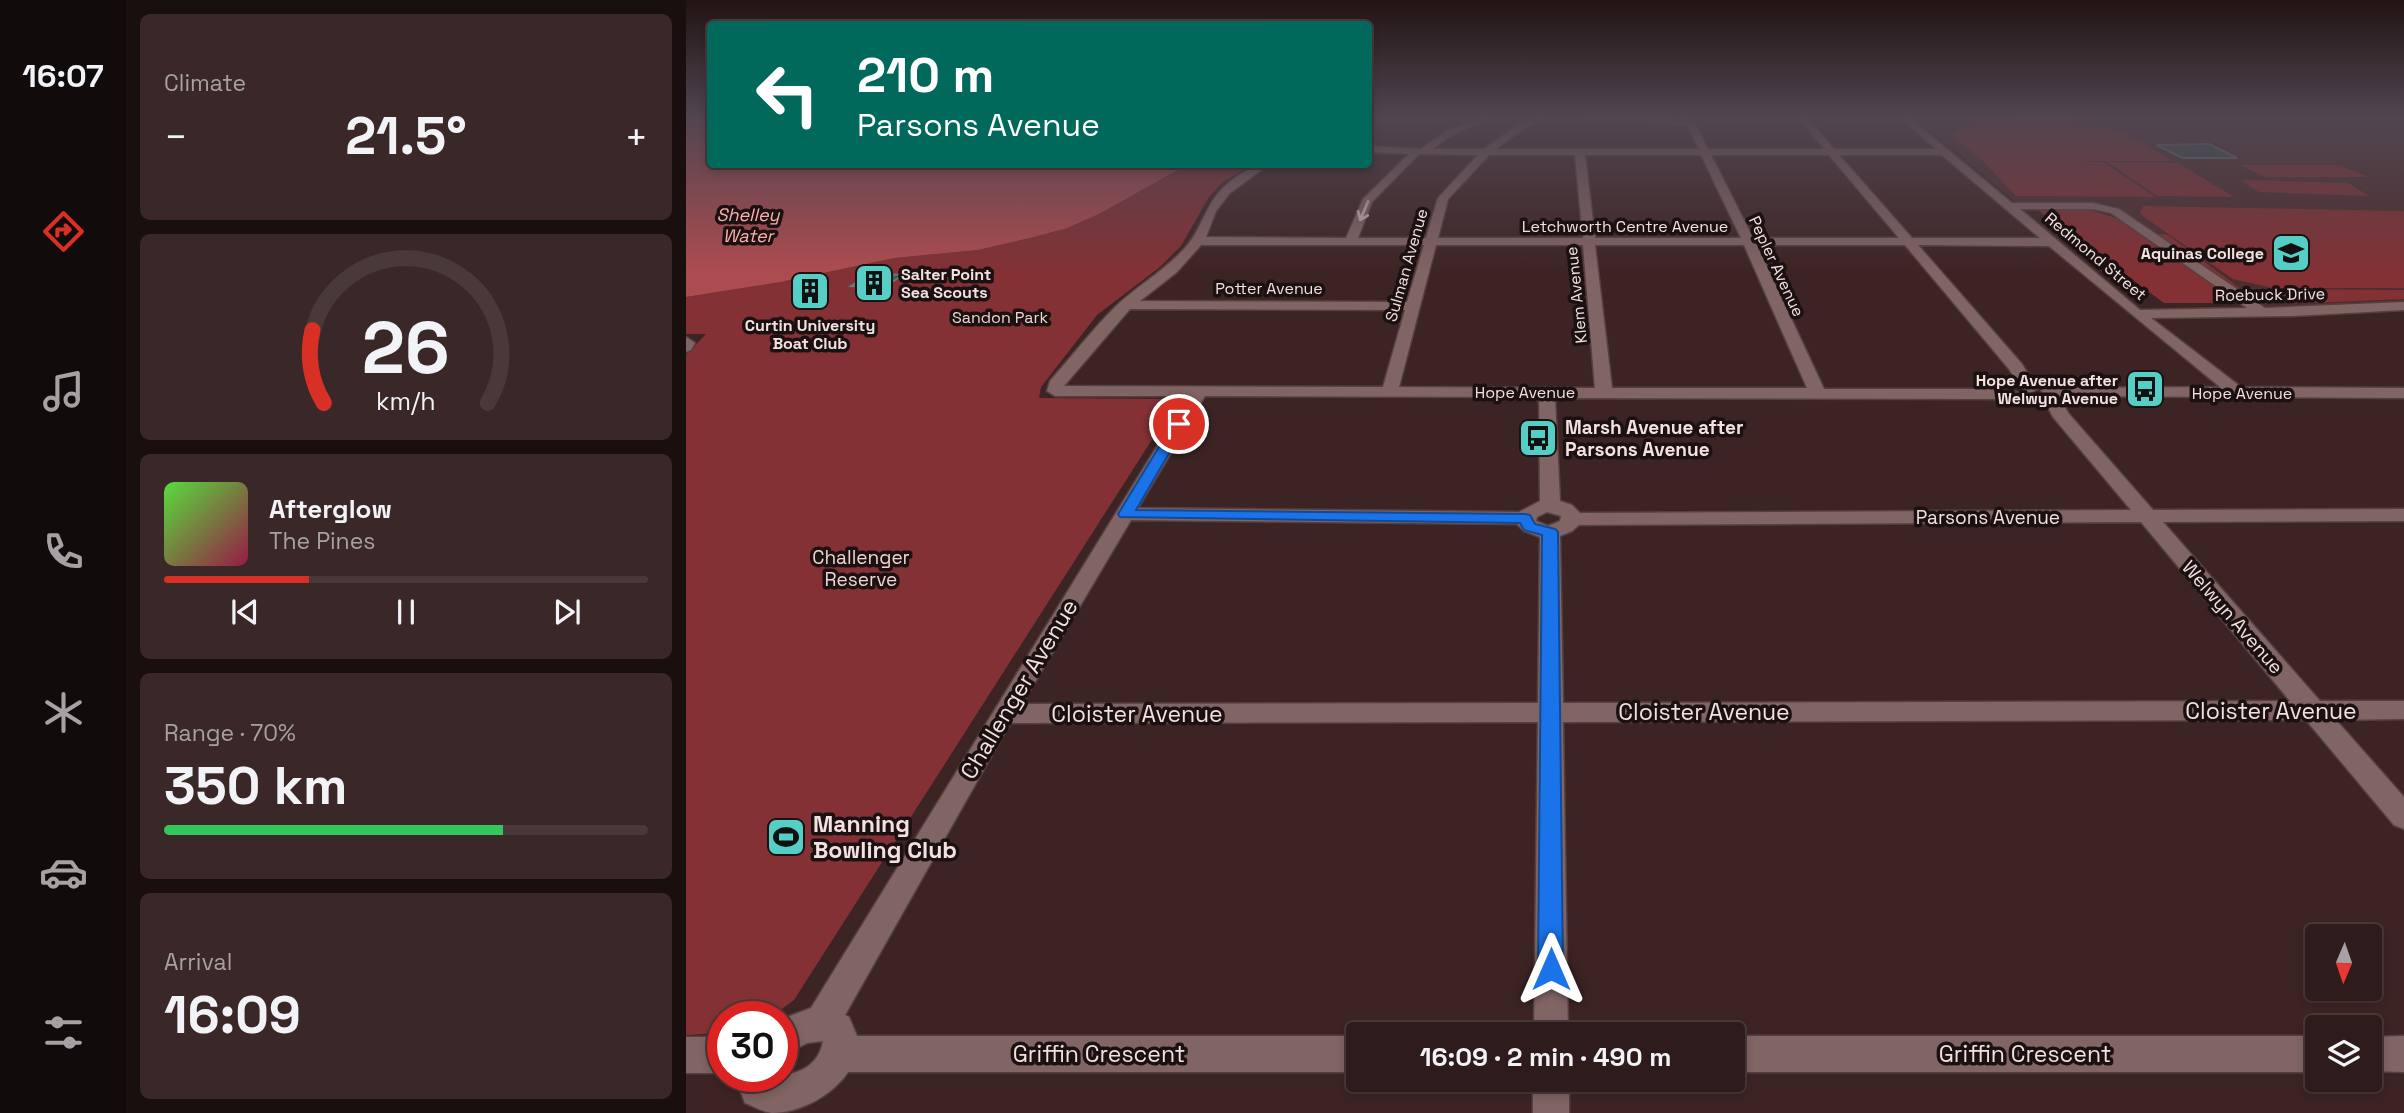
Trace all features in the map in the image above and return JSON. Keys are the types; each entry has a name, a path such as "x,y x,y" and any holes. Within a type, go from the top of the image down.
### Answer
{"street":[{"path":"1125,305 1172,269 1198,241 1211,211 1226,191 1258,168"},
{"path":"1351,241 1367,201 1403,168"},
{"name":"Sulman Avenue","path":"1389,393 1443,198 1471,168"},
{"name":"Klem Avenue","path":"1581,168 1604,393"},
{"name":"Pepler Avenue","path":"1714,168 1818,394"},
{"name":"Welwyn Avenue","path":"1844,168 2404,817"},
{"name":"Redmond Street","path":"1964,168 2137,313 2238,393"},
{"path":"2010,206 2093,206 2115,211 2261,313"},
{"name":"Letchworth Centre Avenue","path":"1198,241 2052,242"},
{"name":"Potter Avenue","path":"1125,305 1412,306"},
{"name":"Hope Avenue","path":"1125,305 1055,384 1055,391 1995,394 2043,397 2080,393 2404,393"},
{"name":"Roebuck Drive","path":"2137,313 2261,313 2404,306"},
{"path":"686,341 686,347"},
{"name":"Challenger Avenue","path":"821,1023 1003,714 1199,392"},
{"path":"1548,392 1557,519 1550,713 1551,1022"},
{"path":"1126,514 1525,518 1530,510 1557,519"},
{"name":"Parsons Avenue","path":"1557,519 2404,515"},
{"name":"Cloister Avenue","path":"1003,714 2404,710"},
{"path":"766,1096 800,1093 813,1085 833,1065 839,1054 841,1035 837,1029 821,1023 798,1029"},
{"name":"Griffin Crescent","path":"839,1054 1346,1054"},
{"name":"Griffin Crescent","path":"1745,1054 2305,1054"},
{"path":"2382,1054 2404,1054"},
{"path":"686,1055 707,1055"},
{"path":"1550,1092 1551,1113"}],"shaded area":[{"name":"Aquinas College","path":"1975,168 2404,168 2404,302 2251,307 2112,204 2015,202"}],"green space":[{"name":"Challenger Reserve","path":"1182,168 1247,168 1223,182 1209,197 1181,246 1160,267 1097,315 1041,387 1039,398 1165,399 1171,404 1169,413 794,1000 707,1001 707,1034 686,1035 686,355 706,334 686,334 686,297 781,282 895,258 978,250 1026,239 1101,213"},
{"path":"1989,168 2112,168 2155,197 2016,196"},
{"path":"2116,168 2186,168 2234,197 2157,196"},
{"path":"2246,168 2347,168 2368,177 2265,177"},
{"path":"2240,180 2348,183 2369,196 2259,192"},
{"path":"2031,205 2087,209 2123,220 2146,232 2168,235 2241,289 2404,290 2404,299 2311,303 2164,303"},
{"path":"2143,206 2404,211 2404,288 2273,288 2233,279 2140,214"}],"water":[{"name":"Shelley Water","path":"686,168 1182,168 1101,213 1067,228 1026,239 978,250 895,258 781,282 686,297"}],"building":[{"name":"Salter Point Sea Scouts","path":"870,274 903,275 884,287 851,286"}],"place":[{"name":"Aquinas College","path":"2291,253"},
{"name":"Salter Point Sea Scouts","path":"874,283"},
{"name":"Curtin University Boat Club","path":"810,291"},
{"name":"Hope Avenue after Welwyn Avenue","path":"2145,389"},
{"name":"Marsh Avenue after Parsons Avenue","path":"1538,438"},
{"name":"Manning Bowling Club","path":"786,837"}],"route":[{"path":"1179,424 1126,514 1525,518 1529,527 1550,532 1551,969"}],"park label":[{"name":"Sandon Park","path":"1000,317"}]}
